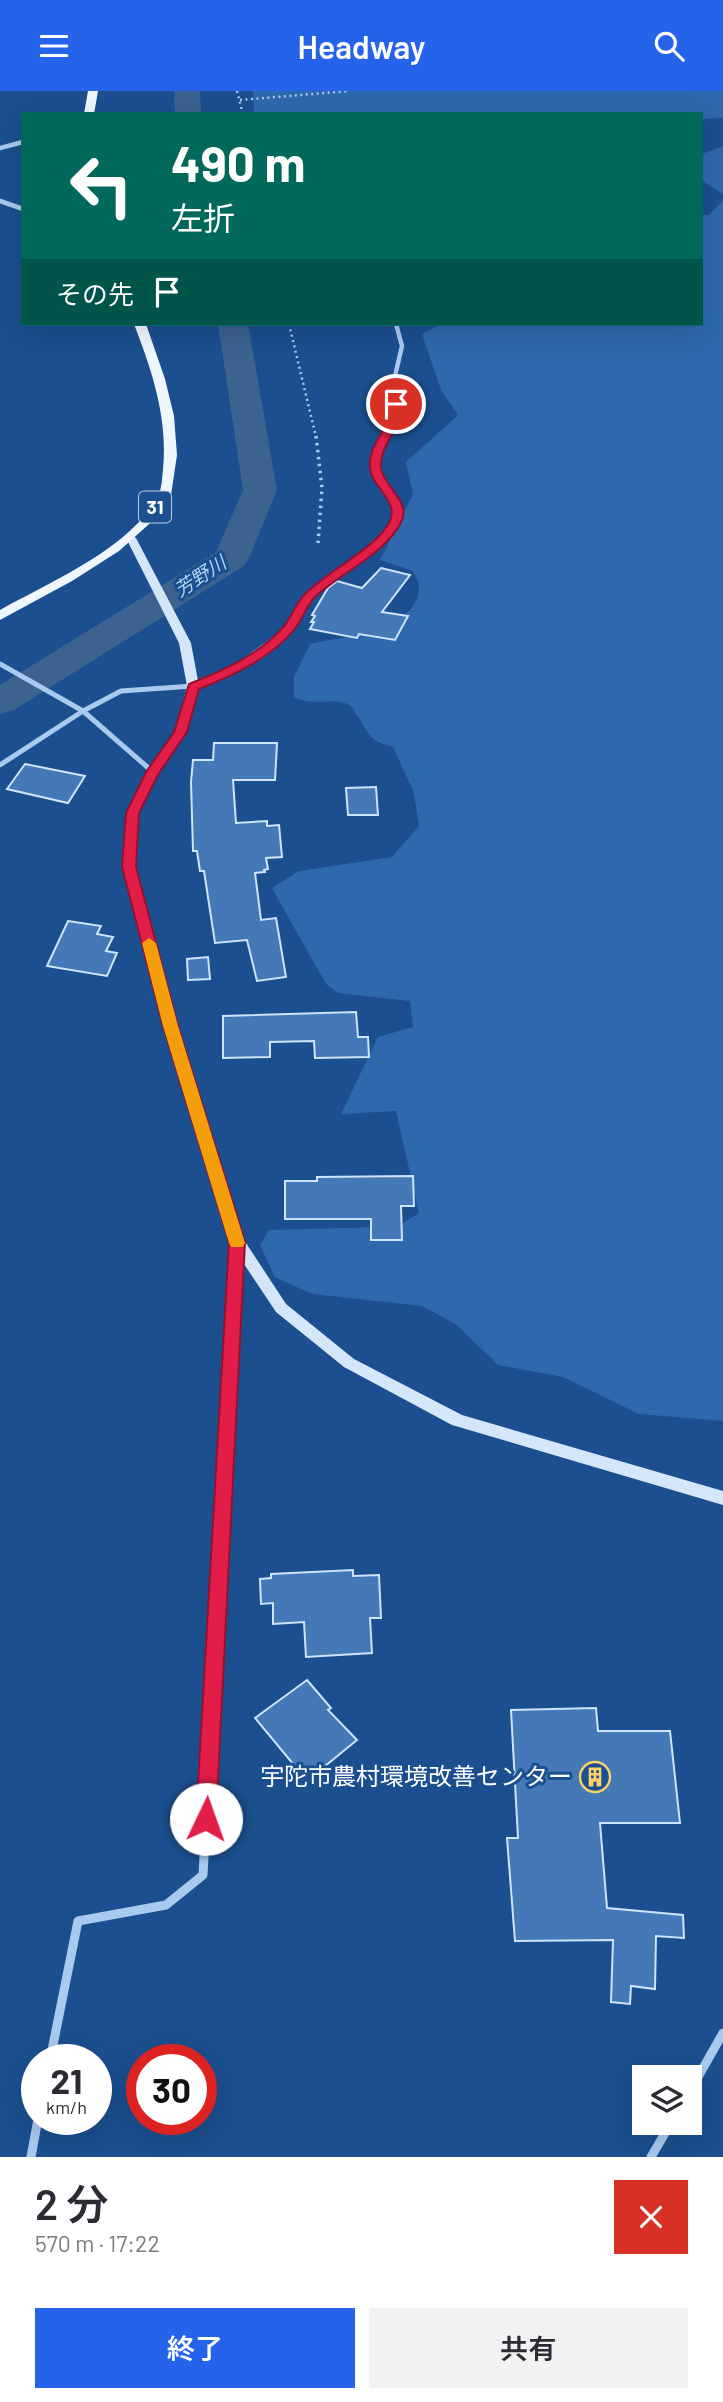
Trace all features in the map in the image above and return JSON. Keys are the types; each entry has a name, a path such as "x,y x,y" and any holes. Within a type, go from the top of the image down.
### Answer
{"main road":[{"path":"89,112 93,91"},
{"name":"31","path":"1,615 133,542 166,493 170,463 168,415 158,369 141,326"}],"street":[{"path":"0,148 21,143"},
{"path":"0,194 2,201 21,208"},
{"path":"0,765 83,711 121,691 193,687 227,674 289,628 308,597 384,538 396,520 398,510 385,485 376,475 374,459 396,418 395,376 402,346 397,326"},
{"path":"133,542 185,643 193,687 181,732 153,772 132,813 129,867 171,1026 237,1242 281,1308 349,1363 458,1420 723,1498"},
{"path":"0,664 83,711 153,772"},
{"path":"53,2044 78,1921 166,1905 203,1875 237,1242"},
{"path":"702,2070 723,2033"},
{"path":"31,2157 35,2135"},
{"path":"651,2157 664,2135"}],"path":[{"path":"237,91 243,112"},
{"path":"240,100 348,91"},
{"path":"289,326 319,452 323,516 318,543"}],"shaded area":[{"path":"253,91 723,91 723,118 703,119 703,112 254,112"},
{"path":"723,146 723,194 703,182 703,154"},
{"path":"723,200 723,1421 639,1414 563,1377 498,1365 457,1325 422,1306 312,1294 275,1277 260,1245 269,1230 383,1227 403,1223 419,1213 396,1111 341,1114 378,1037 413,1027 410,1001 338,993 326,984 272,888 299,871 392,857 419,826 414,793 393,747 371,737 352,707 340,702 310,702 294,697 294,677 310,644 377,629 407,613 416,601 419,586 413,571 380,560 413,494 406,462 458,415 441,390 422,334 438,326 703,326 703,215 709,215"}],"building":[{"path":"381,568 410,575 382,612 408,616 395,640 359,634 357,638 310,629 315,616 312,615 328,588 337,581 362,588"},
{"path":"214,743 277,743 275,780 233,780 236,823 267,821 267,826 279,825 282,857 266,858 268,869 255,873 261,920 276,918 286,977 257,981 247,940 215,943 204,871 200,871 197,851 193,851 191,782 193,760 213,760"},
{"path":"25,764 85,776 68,803 7,789"},
{"path":"376,787 378,815 348,815 346,788"},
{"path":"68,921 101,926 97,934 113,937 106,951 117,953 107,976 47,966"},
{"path":"208,957 210,979 188,980 187,959"},
{"path":"356,1012 358,1037 368,1037 369,1057 315,1058 314,1041 270,1042 270,1057 223,1058 223,1016"},
{"path":"413,1176 414,1206 401,1206 402,1240 371,1240 371,1219 285,1219 285,1181 317,1181 317,1177"},
{"path":"353,1570 353,1576 379,1575 381,1618 370,1618 372,1653 306,1657 304,1622 273,1624 273,1603 261,1604 260,1579 271,1578 271,1574"},
{"path":"307,1680 331,1708 328,1710 357,1740 319,1771 315,1766 303,1776 255,1718"},
{"path":"596,1708 598,1731 670,1731 680,1823 600,1823 607,1908 683,1915 684,1938 656,1936 655,1989 631,1986 630,2004 611,2002 613,1940 515,1941 507,1838 518,1838 511,1710"}],"waterway":[{"name":"芳野川","path":"187,91 188,112"},
{"name":"芳野川","path":"0,702 231,558 260,490 234,326"}],"slow traffic":[{"path":"149,943 171,1026 237,1243"}],"place":[{"name":"宇陀市農村環境改善センター","path":"595,1777"}],"route":[{"path":"206,1819 237,1242 171,1026 129,867 132,813 153,772 181,732 193,687 227,674 268,646 289,628 308,597 384,538 396,520 398,510 385,485 376,475 374,459 386,442 396,418 396,404"}]}
